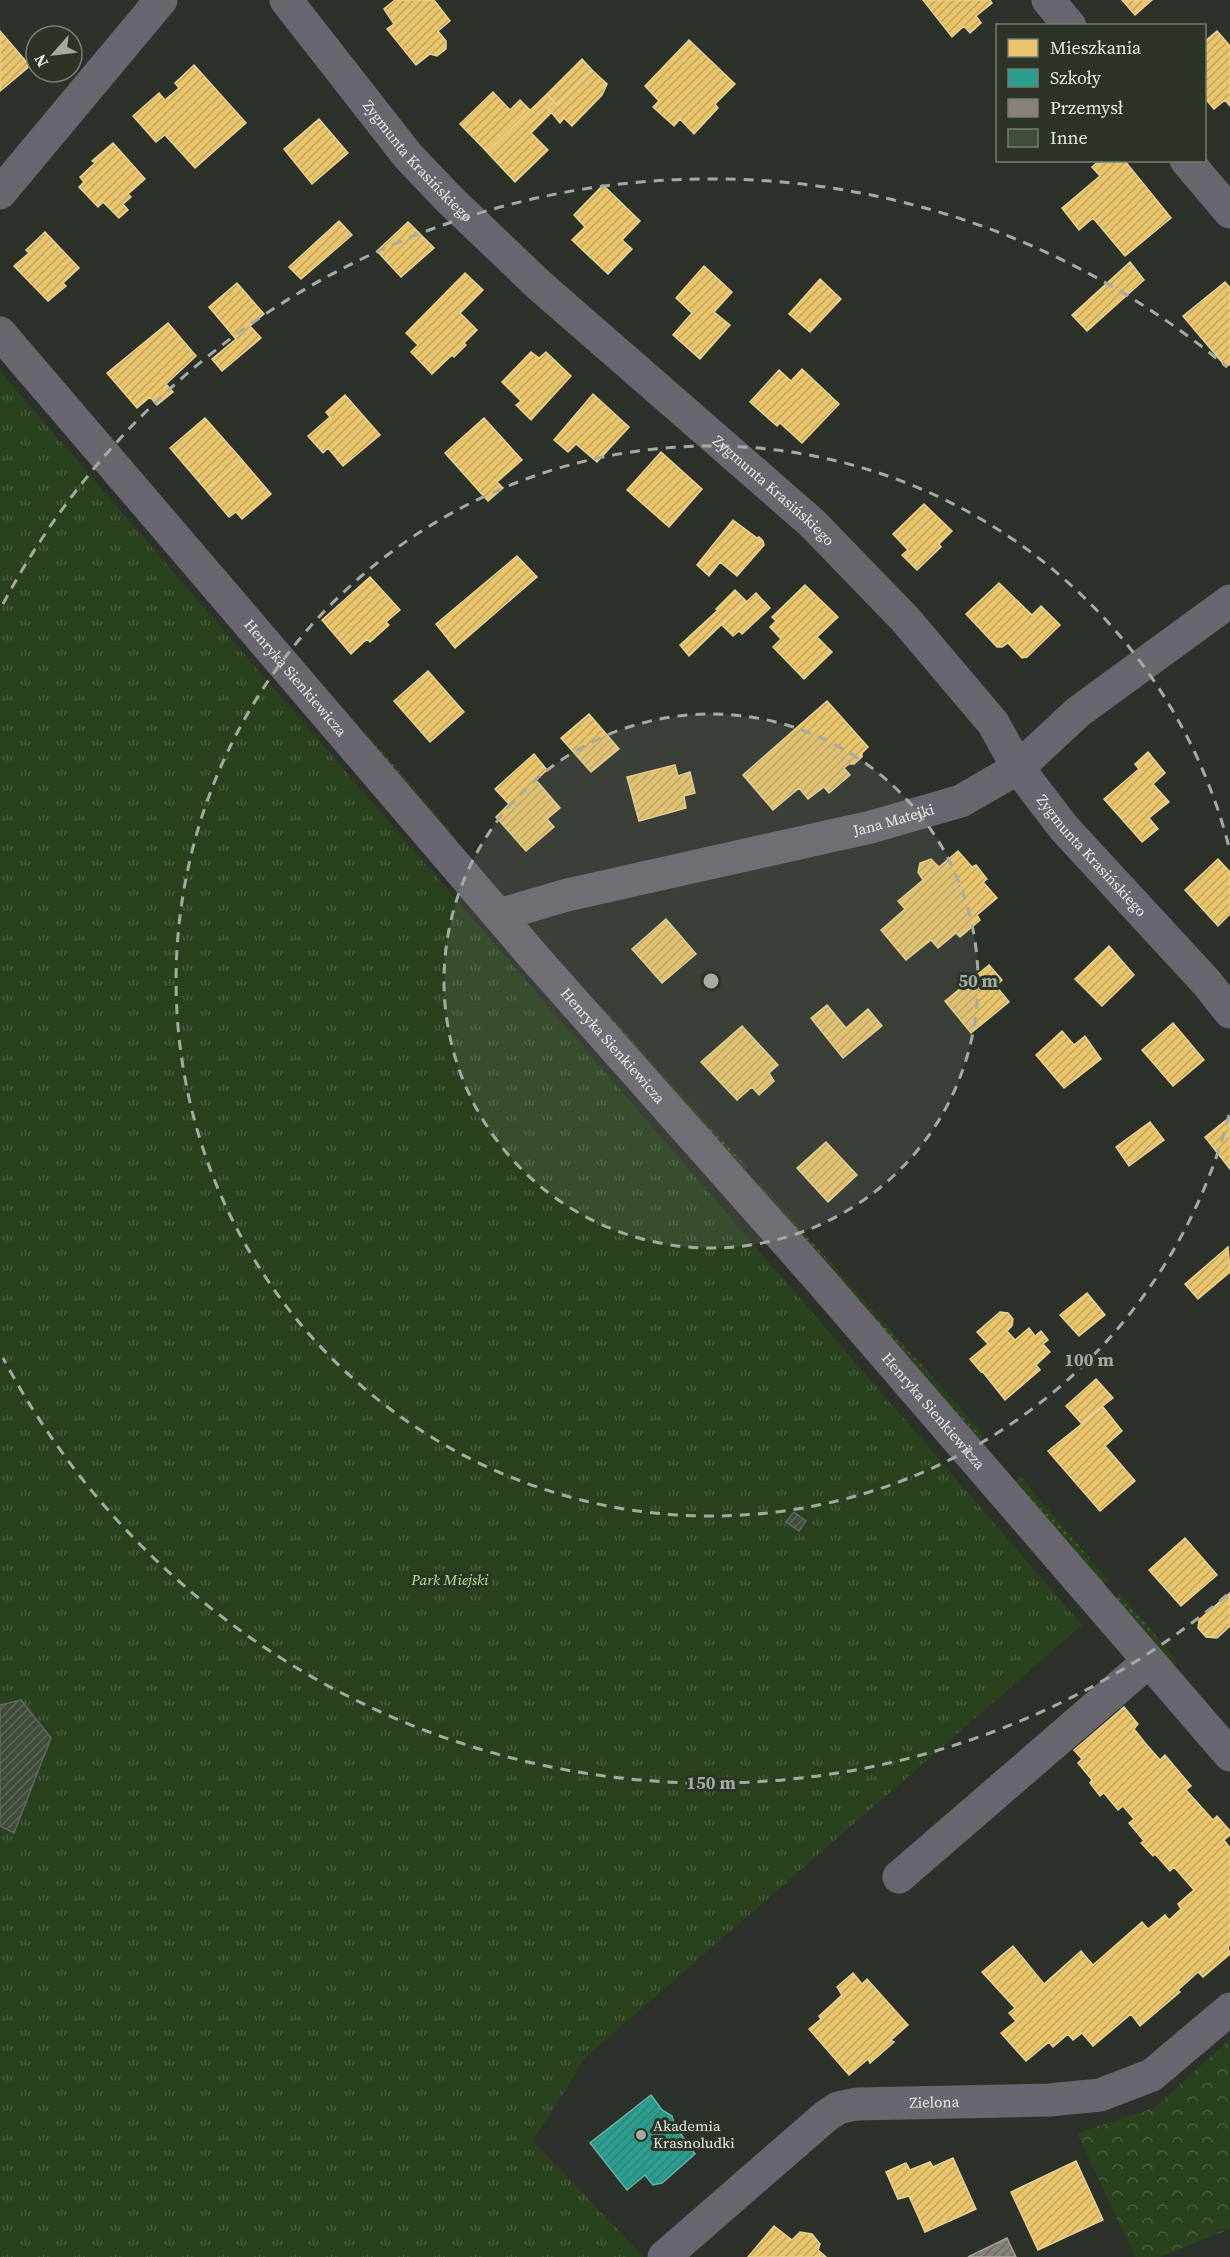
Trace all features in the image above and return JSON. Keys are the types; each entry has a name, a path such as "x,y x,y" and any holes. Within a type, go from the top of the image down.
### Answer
{"street":[{"path":"0,194 161,0"},
{"name":"Zygmunta Krasińskiego","path":"286,0 408,156 450,199 539,285 812,523 905,619 993,723 1018,768 1064,828 1207,983 1230,1012"},
{"path":"1048,0 1068,24"},
{"path":"1188,162 1230,212"},
{"name":"Henryka Sienkiewicza","path":"0,333 499,915 821,1281 1230,1755"},
{"name":"Jana Matejki","path":"499,915 567,895 871,827 961,801 1018,768 1078,712 1230,601"},
{"path":"899,1877 1149,1661"},
{"name":"Zielona","path":"664,2257 772,2161 838,2108 856,2104 1049,2100 1100,2095 1152,2075 1230,2009"}],"green space":[{"name":"Park Miejski","path":"0,371 1082,1625 586,2057 533,2141 644,2257 0,2257"},
{"path":"362,728 452,832 445,836 361,738"},
{"path":"602,1007 747,1167 743,1172 600,1010"},
{"path":"760,1183 983,1434 980,1439 756,1188"},
{"path":"1019,1475 1108,1580 1103,1585 1016,1483"},
{"path":"1120,1593 1177,1661 1171,1665 1115,1599"},
{"path":"1230,2039 1230,2229 1160,2257 1135,2257 1077,2133 1154,2108"}],"building: Mieszkania":[{"path":"395,0 434,0 450,21 438,31 446,41 446,49 437,56 430,54 416,65 387,29 394,24 384,9"},
{"path":"923,0 990,0 992,3 976,16 981,23 970,33 964,26 952,37"},
{"path":"1122,0 1152,0 1135,15"},
{"path":"0,31 24,59 24,71 0,91"},
{"path":"1217,31 1230,46 1230,106 1225,100 1214,109 1206,99 1206,40"},
{"path":"689,40 735,84 715,104 718,108 694,134 680,119 674,126 653,107 659,101 645,86"},
{"path":"582,59 592,70 557,105 547,94"},
{"path":"194,65 246,123 195,168 165,135 156,142 133,116 159,93 165,100 179,88 175,83"},
{"path":"592,70 607,84 602,95 572,126 564,118 560,123 548,108 554,102 557,105"},
{"path":"493,92 510,110 520,100 530,110 487,152 460,124"},
{"path":"547,94 554,102 548,108 551,113 531,133 548,150 515,182 487,152"},
{"path":"319,119 348,153 312,184 284,149"},
{"path":"113,143 145,179 128,194 131,197 123,204 128,210 119,218 103,202 98,207 79,187 84,182 80,177 95,163 92,161"},
{"path":"1098,162 1126,162 1171,218 1125,256 1093,218 1079,230 1062,208 1100,176 1092,167"},
{"path":"603,185 640,221 622,240 632,249 608,274 572,240 585,227 574,215"},
{"path":"339,221 352,235 301,279 289,267"},
{"path":"408,222 434,248 401,277 377,251"},
{"path":"45,232 79,268 63,283 66,286 48,301 14,266 29,253 26,250"},
{"path":"1130,262 1144,280 1087,331 1072,315"},
{"path":"704,266 732,292 714,312 730,325 700,359 673,335 692,313 676,298"},
{"path":"465,273 483,290 460,313 477,330 454,357 452,355 432,374 411,352 418,345 406,333"},
{"path":"820,279 841,299 810,332 789,314"},
{"path":"1225,282 1230,288 1230,364 1226,367 1183,316"},
{"path":"237,283 264,314 250,326 261,338 222,371 212,359 236,339 209,307"},
{"path":"168,323 196,356 166,384 173,392 157,405 150,397 137,408 107,373"},
{"path":"531,352 539,358 546,352 571,376 531,420 516,405 521,401 502,382"},
{"path":"802,369 839,404 802,443 780,423 777,426 750,402 779,370 791,381"},
{"path":"593,394 629,427 597,462 576,444 568,452 554,440"},
{"path":"345,395 380,435 343,466 328,448 323,453 308,436 330,417 326,412"},
{"path":"205,418 242,460 206,490 170,448"},
{"path":"484,418 522,460 497,482 503,488 488,501 445,453"},
{"path":"661,452 702,489 669,527 627,490"},
{"path":"242,460 271,494 242,519 236,512 229,517 206,490"},
{"path":"924,504 952,531 939,544 941,547 917,570 902,555 908,550 893,534"},
{"path":"733,520 757,538 759,537 764,545 737,576 720,562 709,576 697,565"},
{"path":"517,556 537,577 455,648 436,624"},
{"path":"370,577 400,610 386,622 389,625 370,642 367,639 351,654 322,620"},
{"path":"999,583 1032,615 1041,606 1060,625 1027,657 1022,658 1008,643 997,647 966,614"},
{"path":"805,585 838,617 817,637 832,652 804,679 773,647 781,639 770,627 776,621 772,617"},
{"path":"735,590 746,601 689,656 680,645 718,610 716,609"},
{"path":"756,593 770,608 742,634 739,631 733,636 722,625"},
{"path":"428,671 464,712 430,742 394,701"},
{"path":"827,701 868,747 854,764 849,764 844,768 850,775 829,793 824,787 808,799 799,788 773,810 743,775"},
{"path":"589,714 619,749 591,772 561,738"},
{"path":"1148,752 1165,773 1153,784 1169,802 1149,818 1158,829 1142,842 1104,799 1139,769 1135,764"},
{"path":"534,754 547,770 536,780 560,808 547,819 554,827 526,851 496,817 509,804 495,789"},
{"path":"675,765 678,776 690,772 695,793 684,796 686,808 639,821 627,777"},
{"path":"958,851 972,867 976,865 987,879 983,882 997,898 977,915 980,920 960,937 956,933 938,948 931,940 906,960 881,930 905,909 898,901 923,880 918,872 920,863 931,859 939,867"},
{"path":"1218,859 1230,872 1230,914 1218,926 1185,890"},
{"path":"666,919 696,954 662,983 632,949"},
{"path":"1109,946 1134,975 1102,1006 1075,979"},
{"path":"989,965 1002,980 996,986 1009,1002 971,1033 945,1001"},
{"path":"827,1005 846,1028 868,1009 882,1026 843,1058 811,1018"},
{"path":"1173,1023 1204,1060 1173,1086 1142,1050"},
{"path":"742,1026 778,1065 769,1073 774,1081 759,1095 752,1087 737,1100 701,1062"},
{"path":"1062,1031 1074,1045 1085,1036 1101,1059 1064,1088 1036,1055"},
{"path":"1230,1117 1230,1169 1205,1137"},
{"path":"1150,1122 1164,1140 1129,1166 1116,1147"},
{"path":"826,1142 857,1175 828,1202 797,1168"},
{"path":"1228,1247 1230,1272 1198,1299 1185,1284"},
{"path":"1087,1293 1105,1315 1079,1336 1060,1315"},
{"path":"1000,1312 1008,1313 1013,1319 1012,1326 1007,1331 1015,1340 1029,1328 1035,1336 1041,1331 1048,1340 1043,1344 1050,1352 1036,1365 1040,1370 1005,1400 970,1359 988,1344 977,1332"},
{"path":"1096,1379 1113,1398 1081,1423 1066,1406"},
{"path":"1103,1407 1122,1431 1105,1446 1135,1481 1100,1511 1048,1451"},
{"path":"1185,1538 1217,1575 1181,1606 1149,1570"},
{"path":"1230,1593 1230,1626 1217,1638 1206,1637 1198,1628 1199,1620"},
{"path":"1124,1707 1138,1724 1134,1729 1146,1744 1160,1760 1165,1755 1191,1786 1186,1790 1213,1820 1217,1816 1230,1831 1230,1835 1224,1840 1230,1848 1230,1945 1228,1947 1230,1954 1203,1977 1198,1972 1178,1990 1180,1992 1140,2026 1131,2014 1093,2046 1082,2033 1073,2040 1068,2034 1053,2047 1049,2042 1026,2061 1001,2033 1016,2021 1009,2013 1015,2008 982,1972 1013,1946 1044,1984 1081,1951 1093,1965 1142,1922 1148,1929 1165,1915 1169,1920 1181,1909 1178,1904 1194,1890 1174,1867 1170,1871 1155,1854 1153,1856 1141,1843 1144,1841 1129,1823 1134,1819 1123,1806 1118,1810 1104,1793 1100,1796 1090,1783 1092,1780 1078,1763 1082,1759 1074,1750"},
{"path":"853,1973 862,1984 867,1979 908,2025 891,2040 894,2042 870,2063 868,2059 849,2075 809,2029 821,2019 819,2016 842,1995 837,1987"},
{"path":"953,2158 976,2209 925,2232 909,2196 898,2199 886,2172 906,2163 910,2170 930,2162 933,2167"},
{"path":"1076,2161 1103,2220 1038,2250 1011,2192"},
{"path":"774,2226 792,2240 800,2232 812,2234 820,2244 818,2250 826,2257 748,2257"}],"building: Szkoły":[{"name":"Akademia Krasnoludki","path":"651,2095 662,2110 672,2116 675,2126 695,2154 662,2183 653,2185 645,2175 627,2190 590,2143"}],"building: Przemysł":[{"path":"1007,2238 1016,2257 968,2257"}],"building: Inne":[{"path":"794,1512 806,1521 799,1531 786,1522"},
{"path":"21,1700 51,1738 14,1833 0,1826 0,1705"}],"place":[{"name":"Akademia Krasnoludki","path":"641,2135"}]}
